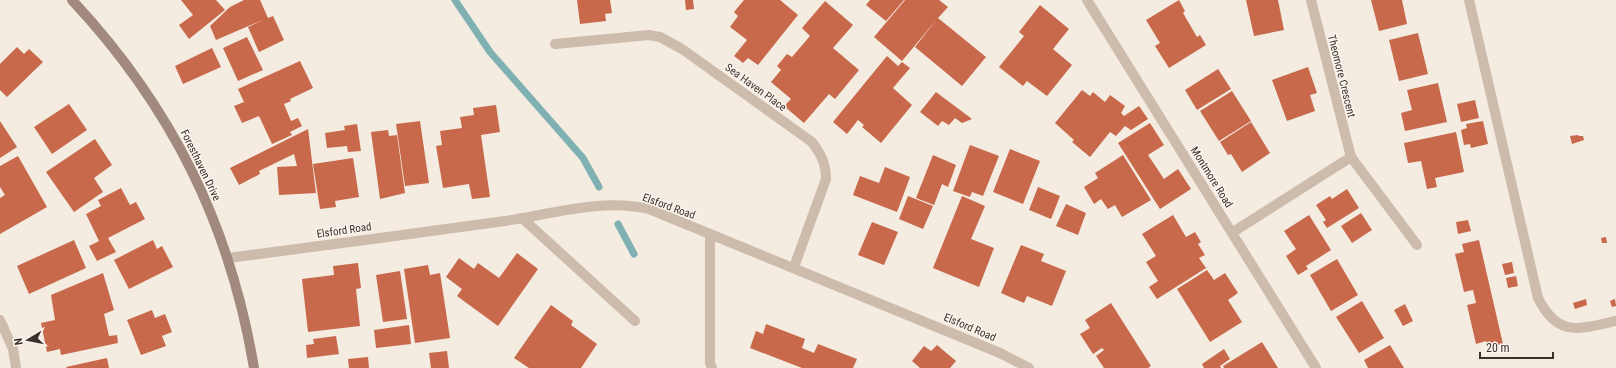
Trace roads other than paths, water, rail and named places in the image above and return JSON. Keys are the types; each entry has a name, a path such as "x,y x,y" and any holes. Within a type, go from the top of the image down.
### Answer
{"street":[{"name":"Foresthaven Drive","path":"72,0 95,24 153,101 190,165 228,258 240,300 254,368"},
{"name":"Montmore Road","path":"1087,0 1316,368"},
{"name":"Theomore Crescent","path":"1311,0 1351,157 1417,246"},
{"path":"1469,0 1538,298 1552,320 1562,326 1574,329 1616,321"},
{"name":"Sea Haven Place","path":"555,44 634,35 660,37 682,49 812,142 820,153 826,166 826,179 794,268"},
{"path":"1232,232 1351,157"},
{"name":"Elsford Road","path":"228,258 522,218 594,206 632,205 648,209 794,268 1000,353 1029,368"},
{"path":"522,218 635,321"},
{"path":"710,234 710,363 712,368"},
{"path":"0,320 13,349 16,368"}],"waterway":[{"path":"455,0 490,52 583,158 599,187"},
{"path":"618,224 634,254"}]}
